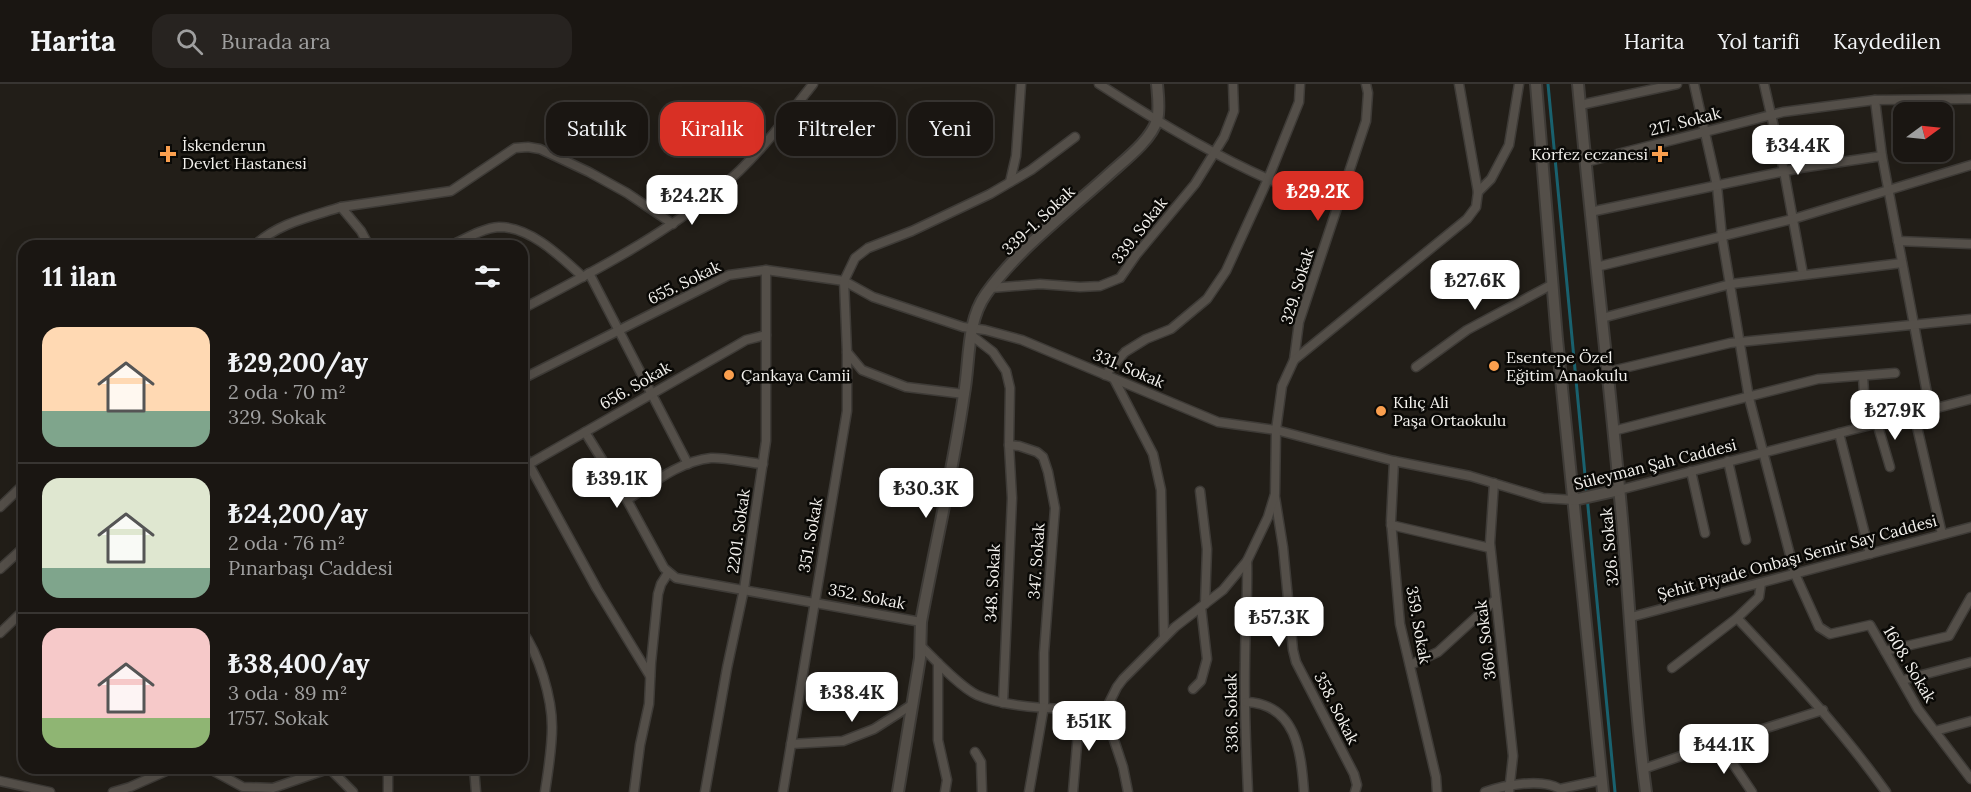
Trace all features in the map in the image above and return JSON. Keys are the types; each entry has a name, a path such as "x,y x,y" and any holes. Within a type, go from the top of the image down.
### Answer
{"street":[{"path":"528,306 673,224 720,188 772,136 813,84"},
{"path":"1010,182 1016,156 1022,84"},
{"path":"1099,84 1157,122 1215,152 1268,179 1337,206"},
{"path":"1157,84 1159,107 1157,122"},
{"name":"339. Sokak","path":"991,288 1040,284 1100,286 1120,278 1136,255 1195,184 1224,137 1234,111 1233,84"},
{"path":"1164,638 1161,490 1153,453 1109,377 1125,352 1146,339 1171,329 1207,299 1226,271 1268,179 1299,102 1300,84"},
{"name":"329. Sokak","path":"1294,360 1299,322 1366,121 1368,93 1366,84"},
{"path":"1128,792 1106,709 1117,687 1164,638 1223,590 1247,561 1268,517 1275,494 1276,430 1282,386 1294,360 1467,219 1476,207 1478,192 1459,84"},
{"path":"1478,192 1491,179 1509,145 1519,84"},
{"name":"326. Sokak","path":"1536,84 1553,284 1603,792"},
{"name":"326. Sokak","path":"1578,84 1631,617 1638,734 1646,792"},
{"path":"1580,105 1677,84"},
{"path":"1694,84 1716,186 1722,237 1749,398 1795,574"},
{"path":"1764,84 1784,171 1803,274"},
{"name":"217. Sokak","path":"1586,162 1770,115 1875,100 1971,99"},
{"path":"1875,100 1882,156 1930,410"},
{"name":"339-1. Sokak","path":"898,792 921,646 921,622 964,394 975,315 985,295 1003,273 1143,144 1157,122"},
{"path":"844,281 855,258 868,248 912,231 990,194 1031,170 1075,137"},
{"path":"261,240 295,220 341,207 451,191 515,148 540,149 627,194 673,224"},
{"path":"1590,212 1784,171 1882,156"},
{"path":"1596,267 1793,219 1971,165"},
{"path":"341,207 366,240"},
{"path":"463,240 499,227 524,233 551,248 586,275 688,464"},
{"path":"1898,241 1971,244"},
{"path":"1602,318 1731,284 1902,263"},
{"name":"655. Sokak","path":"528,376 729,275 766,270 844,281 873,297 971,332"},
{"name":"2201. Sokak","path":"705,792 744,589 766,441 766,270"},
{"name":"351. Sokak","path":"783,792 847,411 844,281"},
{"path":"1416,367 1467,330 1553,284"},
{"path":"1607,372 1739,343 1971,319"},
{"name":"331. Sokak","path":"971,332 985,330 1022,340 1218,422 1276,430"},
{"name":"348. Sokak","path":"971,332 993,352 1006,371 1010,388 1009,445 1012,498 1003,703"},
{"name":"656. Sokak","path":"528,465 746,340 766,335"},
{"path":"847,352 862,370 906,387 964,394"},
{"path":"1613,431 1818,379 1895,372"},
{"path":"1863,376 1864,393 1890,467"},
{"name":"Süleyman Şah Caddesi","path":"1276,430 1394,461 1470,476 1543,498 1574,501 1971,399"},
{"path":"1914,414 1942,534"},
{"path":"585,432 668,573 658,594 648,704 634,792"},
{"path":"1839,433 1870,554"},
{"name":"347. Sokak","path":"1009,445 1038,452 1043,457 1055,508 1044,653 1044,706"},
{"path":"627,500 677,468 688,464 713,458 763,464"},
{"name":"359. Sokak","path":"1394,461 1391,525 1400,624 1436,777 1437,792"},
{"path":"1728,461 1746,540"},
{"path":"528,469 650,676"},
{"path":"1691,471 1705,533"},
{"name":"360. Sokak","path":"1494,483 1490,548 1513,756 1510,788"},
{"path":"0,507 18,490"},
{"path":"1193,689 1201,681 1207,659 1203,606 1207,549 1200,491"},
{"name":"358. Sokak","path":"1275,494 1294,656 1354,774 1357,785 1355,792"},
{"path":"1391,525 1490,548"},
{"name":"Şehit Piyade Onbaşı Semir Say Caddesi","path":"1631,617 1971,527"},
{"path":"0,569 18,552"},
{"name":"336. Sokak","path":"1247,561 1245,663 1248,792"},
{"name":"352. Sokak","path":"668,573 676,578 921,622"},
{"name":"1608. Sokak","path":"1795,574 1819,627 1830,634 1870,625 1918,709 1971,779"},
{"path":"1672,668 1737,618 1759,597 1761,583"},
{"path":"1886,651 1949,636 1971,597"},
{"path":"1410,664 1438,652 1495,600"},
{"path":"0,633 18,616"},
{"path":"1737,618 1822,710 1859,754 1886,792"},
{"path":"528,640 543,678 550,706 552,726 545,792"},
{"path":"921,646 975,694 1003,703 1106,709"},
{"path":"1903,680 1971,662"},
{"path":"938,663 938,740 947,780 945,792"},
{"path":"1246,702 1271,707 1286,718 1297,742 1304,792"},
{"path":"791,744 843,741 874,729 913,704"},
{"path":"1029,792 1044,706"},
{"path":"1073,792 1080,709"},
{"path":"1643,770 1822,710"},
{"path":"1935,731 1971,721"},
{"path":"1719,743 1752,792"},
{"path":"975,752 981,762 982,792"},
{"path":"113,792 159,774"},
{"path":"219,774 243,787 254,788 273,788 316,774"},
{"path":"336,774 353,792"},
{"path":"388,774 388,792"},
{"path":"474,774 476,792"},
{"path":"1485,792 1552,784 1560,789 1602,780"},
{"path":"0,781 50,792"}],"waterway":[{"path":"1548,84 1615,792"}],"place":[{"name":"İskenderun Devlet Hastanesi","path":"168,154"},
{"name":"Körfez eczanesi","path":"1660,154"},
{"name":"Esentepe Özel Eğitim Anaokulu","path":"1494,366"},
{"name":"Çankaya Camii","path":"729,375"},
{"name":"Kılıç Ali Paşa Ortaokulu","path":"1381,411"}]}
